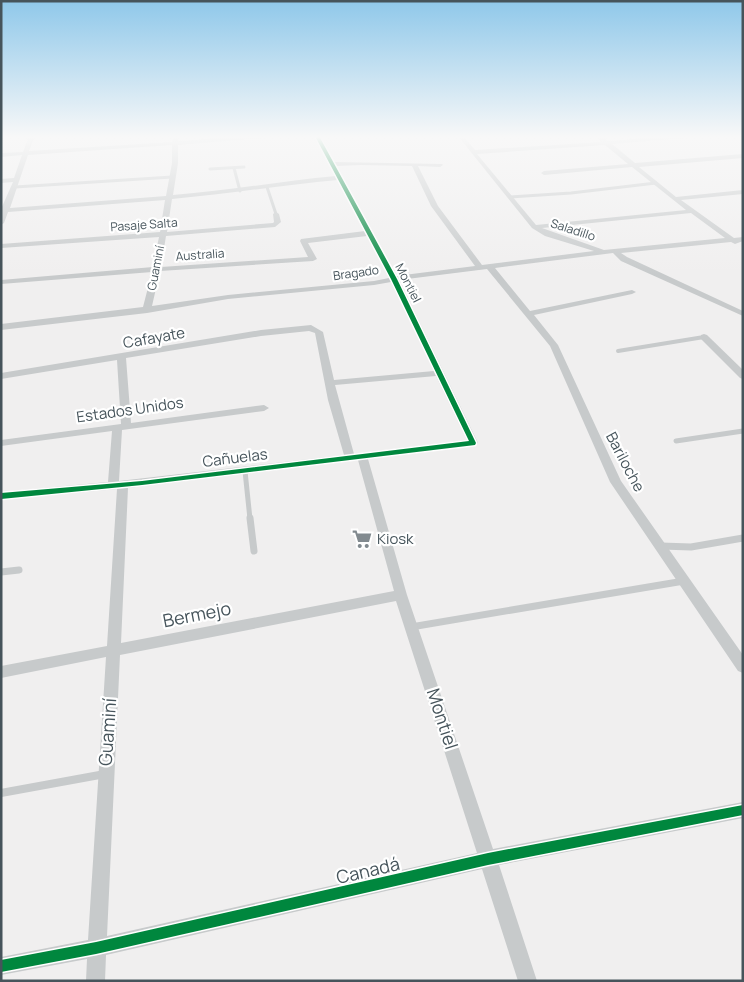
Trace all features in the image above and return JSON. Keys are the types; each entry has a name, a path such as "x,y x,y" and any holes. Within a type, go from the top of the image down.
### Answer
{"street":[{"path":"1,223 4,211 17,182"},
{"name":"Guaminí","path":"147,310 157,269 171,182"},
{"path":"4,211 240,191 297,182"},
{"name":"Montiel","path":"341,182 394,279 473,443"},
{"name":"Bariloche","path":"421,182 434,209 554,345 616,482 743,667"},
{"name":"Saladillo","path":"498,182 534,227 548,234 604,252"},
{"path":"656,183 675,199 743,247"},
{"path":"675,199 743,192"},
{"path":"534,227 693,211"},
{"name":"Pasaje Salta","path":"1,246 275,225 278,222 276,214"},
{"name":"Australia","path":"1,282 313,259 304,242 370,233"},
{"name":"Bragado","path":"1,327 147,310 228,297 313,290 604,252 743,239"},
{"path":"616,252 624,259 743,314"},
{"path":"528,314 632,292"},
{"name":"Montiel","path":"312,328 319,332 329,383 356,456 528,981"},
{"name":"Cafayate","path":"1,376 121,358 261,333 312,328"},
{"path":"704,337 743,376"},
{"name":"Guaminí","path":"95,981 113,650 121,427 121,358"},
{"path":"329,383 440,373"},
{"name":"Estados Unidos","path":"1,443 264,408"},
{"name":"Cañuelas","path":"1,496 246,471 473,443"},
{"name":"Bermejo","path":"1,672 401,595"},
{"name":"Canadá","path":"1,966 96,948 488,859 743,810"}],"lane":[{"path":"15,187 96,182"},
{"path":"238,182 240,191"},
{"path":"510,197 571,193 656,183"},
{"path":"267,187 276,214"},
{"path":"618,351 704,337"},
{"path":"676,441 706,434 722,435 743,431"},
{"path":"246,471 254,551"},
{"path":"661,546 691,546 743,538"},
{"path":"1,572 19,570"},
{"path":"412,627 684,581"},
{"path":"1,793 106,774"}],"cycle path":[{"path":"1,496 142,483 473,443 394,279 342,182"},
{"path":"1,966 96,948 488,859 743,810"}],"place":[{"name":"Kiosk","path":"362,539"}]}
